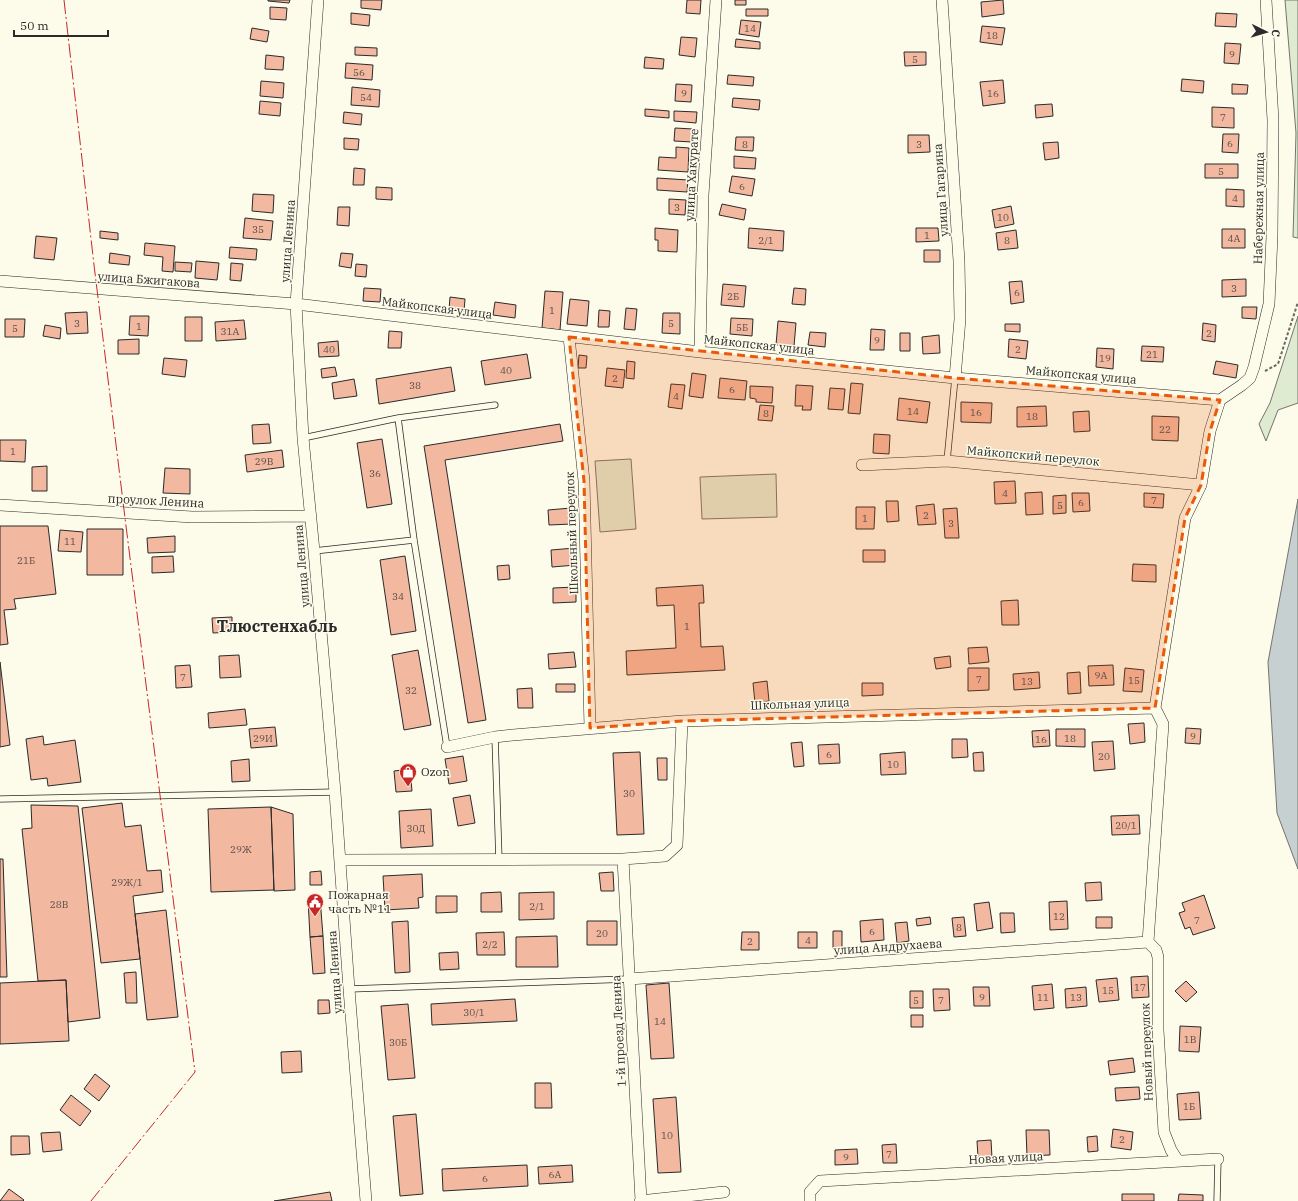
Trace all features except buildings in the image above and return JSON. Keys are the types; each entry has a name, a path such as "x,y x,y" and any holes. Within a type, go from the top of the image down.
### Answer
{"street":[{"name":"улица Ленина","path":"318,0 296,304 303,438 335,792 366,1201"},
{"name":"улица Хакурате","path":"700,352 703,195 716,0"},
{"name":"улица Гагарина","path":"942,0 958,261 960,318 955,378"},
{"name":"Набережная улица","path":"1250,378 1269,304 1272,236 1273,120 1266,0"},
{"name":"улица Бжигакова","path":"0,281 296,304"},
{"name":"Майкопская улица","path":"296,304 700,352 955,378 1220,400"},
{"name":"Школьный переулок","path":"569,337 584,480 590,728"},
{"path":"1148,942 1163,724 1155,708 1185,518 1201,485 1210,430 1220,400 1250,378"},
{"name":"Майкопский переулок","path":"862,465 948,461 1201,485"},
{"name":"проулок Ленина","path":"0,505 192,517 310,516"},
{"name":"Школьная улица","path":"447,747 495,737 682,720 1155,708"},
{"path":"340,860 623,859 665,856 677,844 682,720"},
{"name":"1-й проезд Ленина","path":"623,859 640,1201"},
{"name":"улица Андрухаева","path":"629,978 1148,942"},
{"name":"Новый переулок","path":"1148,942 1156,950 1158,957 1158,1030 1164,1132 1171,1150 1178,1161"},
{"name":"Новая улица","path":"810,1201 810,1192 820,1181 1218,1159"},
{"path":"640,1201 724,1192"}],"lane":[{"path":"948,461 955,378"},
{"path":"303,438 398,418 495,405"},
{"path":"398,418 414,540 447,747"},
{"path":"314,551 414,540"},
{"path":"495,737 500,860"},
{"path":"0,799 335,792"},
{"path":"349,988 629,978"},
{"path":"1217,1201 1218,1159"}],"path":[{"path":"1250,378 1278,364 1298,302"}],"highlighted area":[{"path":"569,337 955,378 1220,400 1210,431 1201,485 1185,518 1155,708 682,721 590,728 584,481"}],"green space":[{"path":"1285,0 1298,0 1298,238 1293,237 1296,133"},
{"path":"1298,316 1298,403 1278,410 1266,441 1259,424 1270,403"},
{"path":"631,459 636,529 600,532 595,461"},
{"path":"776,474 777,517 702,519 700,477"}],"shaded area":[{"path":"1298,499 1298,869 1277,813 1268,662"}],"power":[{"path":"64,0 94,265 195,1072 91,1201"}],"place":[{"name":"Ozon","path":"408,787"},
{"name":"Пожарная часть №11","path":"315,917"}],"district":[{"name":"Тлюстенхабль","path":"277,626"}]}
